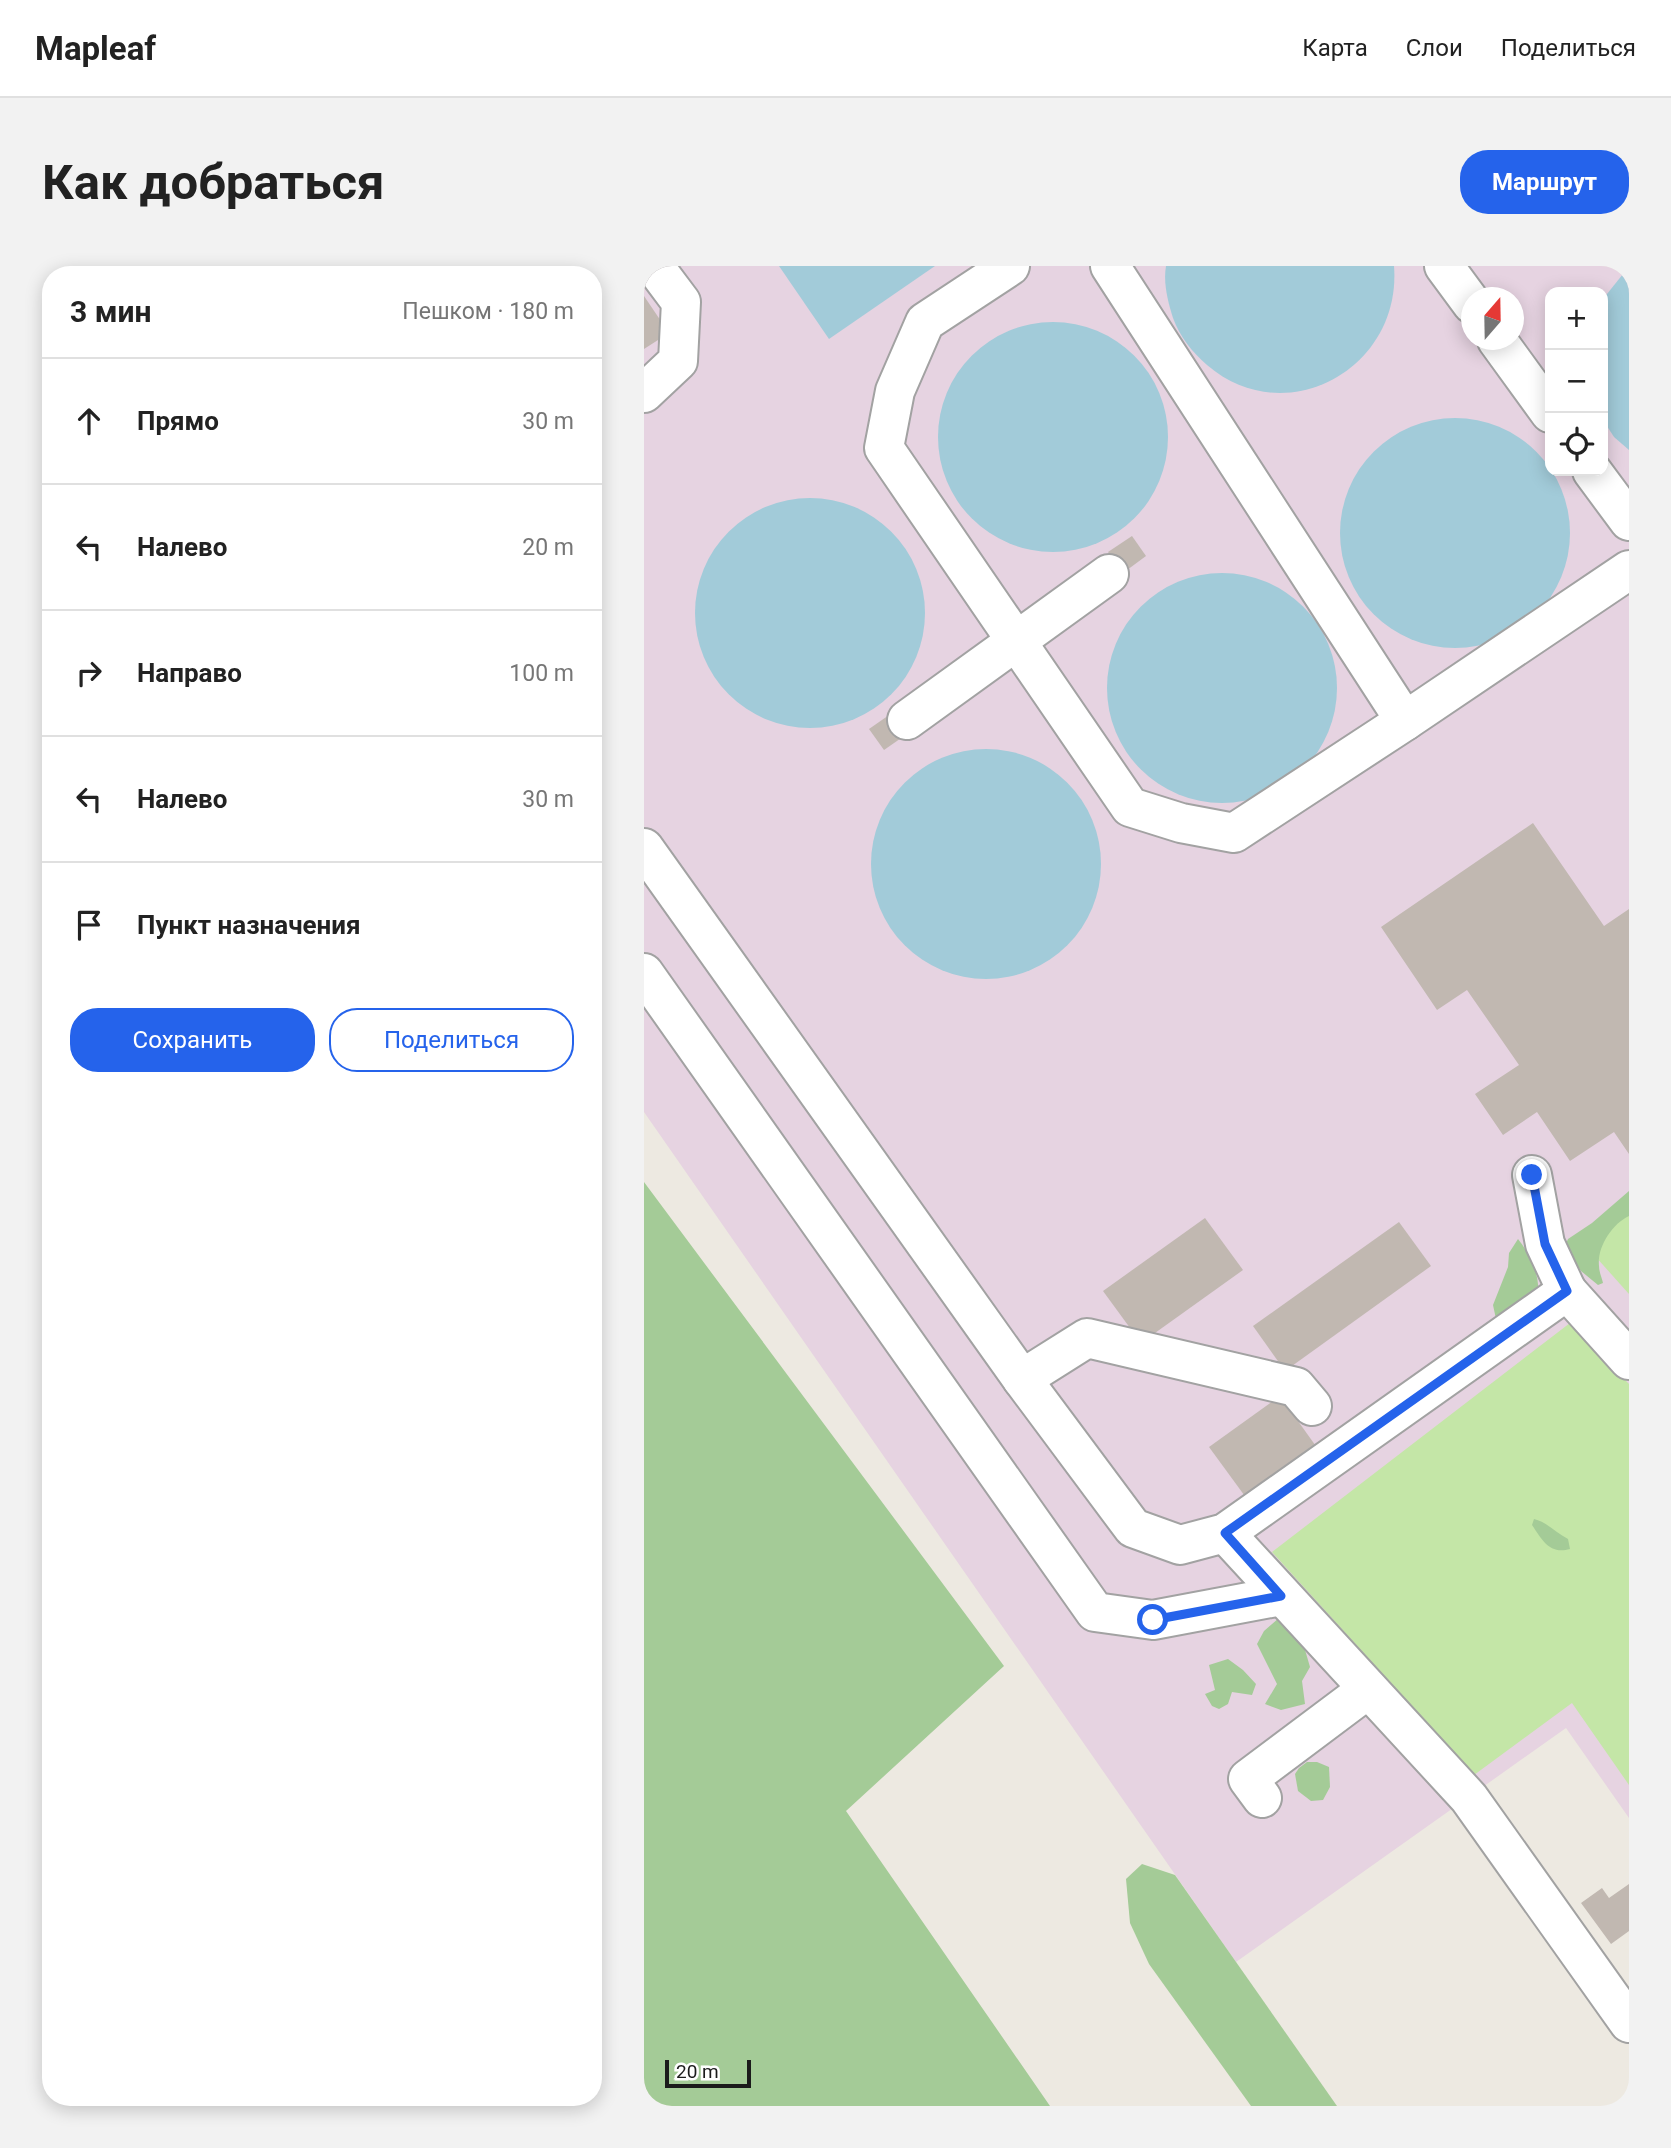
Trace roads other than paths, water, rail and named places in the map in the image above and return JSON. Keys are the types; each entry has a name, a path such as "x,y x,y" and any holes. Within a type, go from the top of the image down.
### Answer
{"lane":[{"path":"644,393 678,361 681,302 654,266"},
{"path":"1010,266 925,322 895,391 884,448 1130,807 1181,823 1234,833 1629,570"},
{"path":"1110,266 1405,721"},
{"path":"1444,266 1461,289"},
{"path":"1504,350 1545,406"},
{"path":"1596,476 1629,521"},
{"path":"907,720 1109,574"},
{"path":"644,848 1022,1379 1133,1528 1180,1545 1225,1533 1567,1291"},
{"path":"644,973 1095,1612 1153,1620 1281,1596"},
{"path":"1532,1175 1545,1244 1567,1291 1629,1360"},
{"path":"1022,1379 1087,1338 1296,1387 1312,1406"},
{"path":"1225,1533 1469,1798 1629,2023"},
{"path":"1262,1798 1248,1779 1368,1689"}],"water":[{"path":"779,266 935,266 829,339"},
{"path":"1166,266 1394,266 1392,302 1379,334 1359,360 1333,379 1303,390 1271,393 1238,384 1207,365 1191,349 1173,318 1166,286"},
{"path":"1629,270 1629,450 1608,428 1608,293"},
{"path":"1053,322 1097,331 1126,348 1142,364 1163,404 1168,437 1159,481 1142,510 1126,526 1086,547 1053,552 1009,543 980,526 964,510 943,470 938,437 947,393 964,364 980,348 1020,327"},
{"path":"1433,420 1477,420 1499,427 1528,444 1545,462 1545,476 1554,476 1556,479 1565,500 1569,522 1565,566 1544,606 1528,622 1509,634 1477,646 1433,646 1411,639 1382,622 1366,606 1354,587 1342,555 1342,511 1349,489 1366,460 1382,444 1401,432"},
{"path":"810,498 832,500 854,507 883,524 899,540 920,580 925,613 923,635 916,657 899,686 883,702 843,723 810,728 788,726 766,719 737,702 721,686 700,646 695,613 697,591 704,569 721,540 737,524 777,503"},
{"path":"1222,573 1244,575 1266,582 1295,599 1311,615 1332,655 1337,688 1335,710 1328,732 1311,761 1295,777 1255,798 1222,803 1200,801 1178,794 1149,777 1133,761 1112,721 1107,688 1109,666 1116,644 1133,615 1149,599 1189,578"},
{"path":"986,749 1008,751 1030,758 1059,775 1075,791 1096,831 1101,864 1099,886 1092,908 1075,937 1059,953 1019,974 986,979 964,977 942,970 913,953 897,937 876,897 871,864 873,842 880,820 897,791 913,775 953,754"}]}
